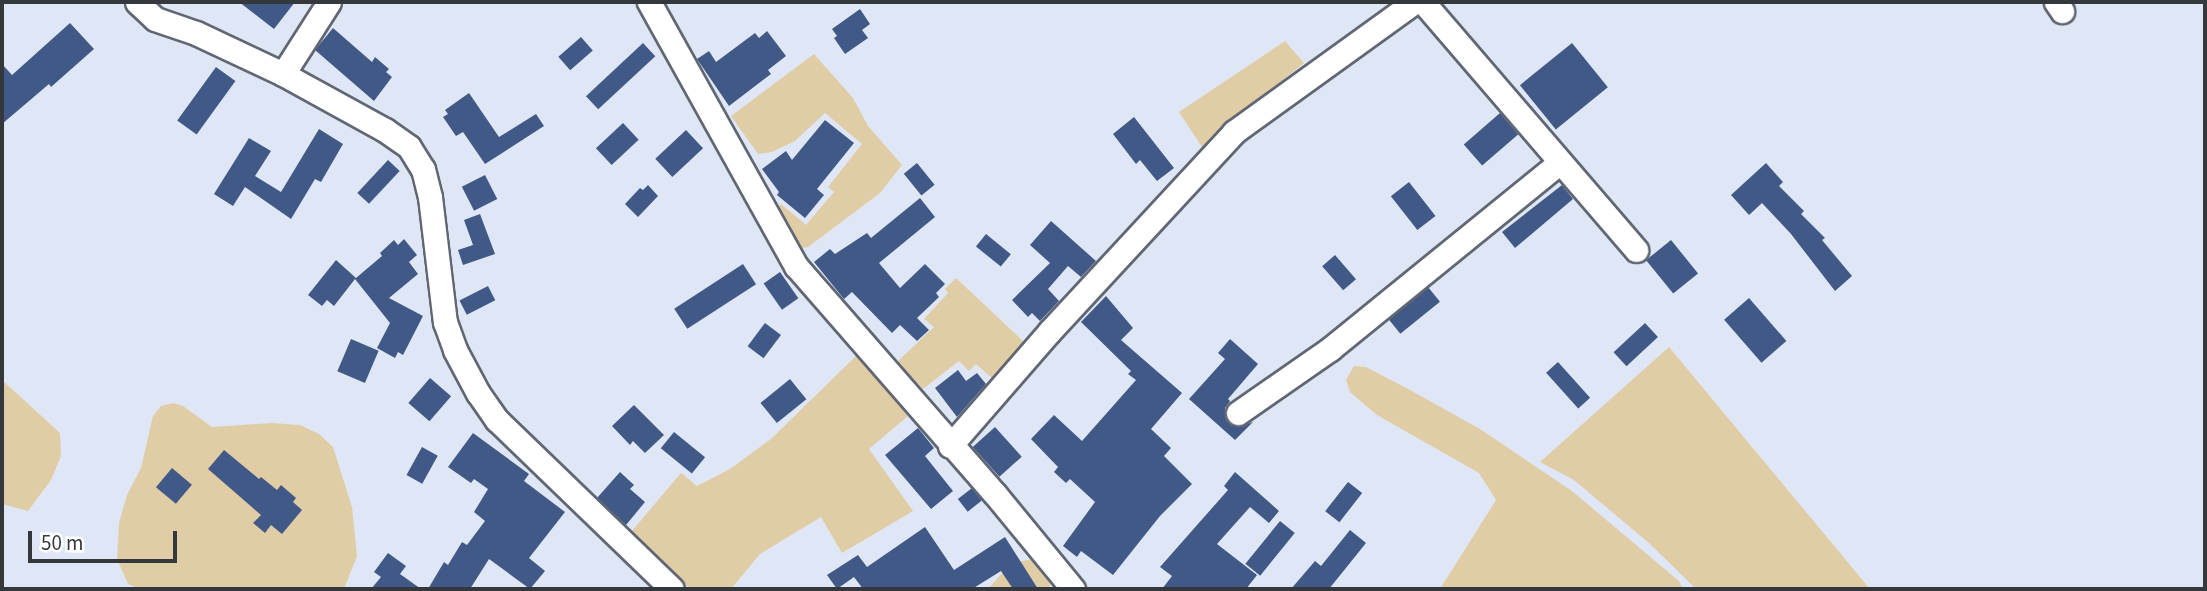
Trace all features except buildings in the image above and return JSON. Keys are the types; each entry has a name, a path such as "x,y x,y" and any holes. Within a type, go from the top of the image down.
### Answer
{"street":[{"path":"137,2 155,19 196,33 283,74 385,130 409,147 424,169 430,197 445,322 455,350 478,393 497,420 672,589"},
{"path":"283,74 329,2"},
{"path":"649,2 796,266 950,446 995,494 1073,589"},
{"path":"950,446 1050,331 1234,132 1414,2"},
{"path":"1423,2 1636,250"},
{"path":"1238,413 1330,349 1560,162"}],"shaded area":[{"path":"1285,41 1304,63 1232,121 1204,150 1179,112"},
{"path":"814,54 853,98 868,126 902,165 880,193 808,247 798,249 772,213 781,204 806,225 834,192 828,187 862,144 825,113 795,141 772,152 758,154 731,116"},
{"path":"956,278 1024,342 995,381 976,364 969,371 959,361 923,389 897,362 934,327 924,319 948,293 945,289"},
{"path":"1669,347 1870,589 1696,589 1650,544 1574,480 1540,462"},
{"path":"857,355 908,416 869,449 913,511 842,553 821,517 760,554 731,589 690,589 631,532 681,473 697,486 730,469 771,439"},
{"path":"1354,366 1366,367 1480,429 1572,491 1679,581 1683,589 1440,589 1496,500 1479,473 1377,415 1350,392 1346,380"},
{"path":"2,380 60,433 61,456 51,480 28,511 2,504"},
{"path":"173,403 183,406 212,427 272,423 300,425 319,434 333,447 352,507 357,556 344,589 140,589 128,584 117,559 119,523 127,495 141,468 153,416 161,406"},
{"path":"1034,559 1045,569 1051,589 988,589 1011,563"}]}
